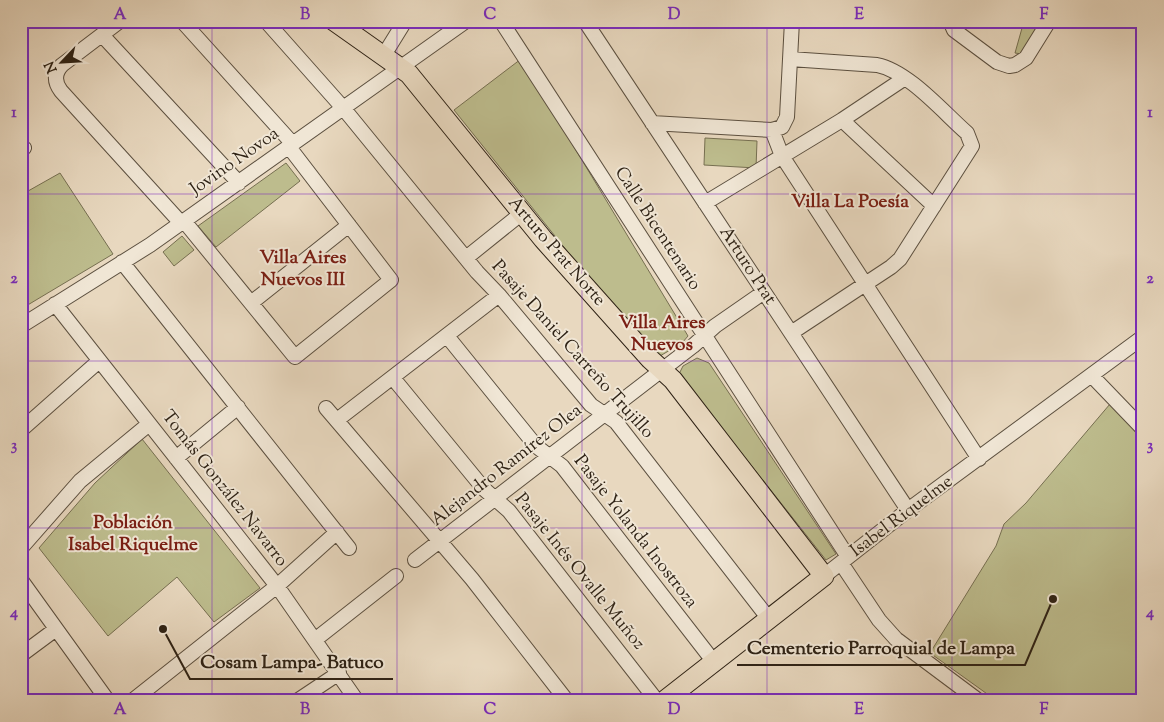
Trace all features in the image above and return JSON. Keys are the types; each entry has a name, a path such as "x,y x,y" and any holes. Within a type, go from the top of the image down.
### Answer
{"main road":[{"path":"334,21 401,67"},
{"name":"Arturo Prat Norte","path":"401,67 522,213 679,388 824,576"},
{"name":"Isabel Riquelme","path":"664,701 824,576"}],"street":[{"path":"120,21 62,65 56,78 61,91 182,222 295,357 391,280 291,146 182,21"},
{"name":"Pasaje Daniel Carreño Trujillo","path":"266,21 344,109 466,258 591,405 616,422 769,619"},
{"path":"384,55 405,21"},
{"name":"Jovino Novoa","path":"21,326 182,222 466,21"},
{"name":"Calle Bicentenario","path":"501,21 704,335 844,560 879,620 896,639 976,700"},
{"name":"Arturo Prat","path":"585,21 908,510"},
{"path":"652,123 772,130 782,127 787,117 792,21"},
{"path":"950,21 954,30 997,62 1009,66 1021,63 1026,58 1049,21"},
{"path":"102,34 238,183"},
{"path":"790,59 878,65 891,69 905,78 966,133 972,141 970,150 900,259 791,333"},
{"path":"705,203 842,120 905,78"},
{"path":"842,120 934,206"},
{"path":"772,130 782,156 864,285 979,459"},
{"path":"466,258 522,213"},
{"path":"251,303 349,225"},
{"path":"122,262 349,548"},
{"name":"Alejandro Ramírez Olea","path":"415,560 662,370 704,335 764,292"},
{"path":"337,420 499,295"},
{"name":"Tomás González Navarro","path":"54,304 277,586 316,639 357,701"},
{"name":"Pasaje Yolanda Inostroza","path":"447,336 536,446 562,466 714,662"},
{"name":"Isabel Riquelme","path":"824,576 908,510 1143,337"},
{"path":"21,430 99,361"},
{"path":"1092,376 1143,429"},
{"name":"Pasaje Inés Ovalle Muñoz","path":"392,378 484,489 509,511 657,701"},
{"path":"176,458 238,407"},
{"path":"326,408 472,579 567,701"},
{"path":"21,548 86,475 148,424"},
{"path":"132,701 277,586 337,532"},
{"path":"316,639 396,576"},
{"path":"21,580 108,701"},
{"path":"21,655 56,629"},
{"path":"297,701 339,673"}],"shaded area":[{"path":"1024,21 1041,21 1022,54 1015,53"},
{"path":"521,59 688,336 682,343 660,356 575,261 454,110"},
{"path":"705,138 757,141 756,168 704,165"},
{"path":"286,163 300,181 216,247 198,226"},
{"path":"60,173 113,254 21,309 21,195"},
{"path":"182,236 194,250 174,266 163,252"},
{"path":"697,358 709,363 836,554 826,560 679,374 683,366"},
{"path":"1110,404 1143,439 1143,701 997,701 930,653 996,546 1004,524 1026,503"},
{"path":"142,439 260,588 214,622 177,577 108,636 39,548 95,483"}],"place":[{"name":"Cementerio Parroquial de Lampa","path":"1053,599"},
{"name":"Cosam Lampa- Batuco","path":"163,629"}],"district":[{"name":"Villa La Poesía","path":"850,202"},
{"name":"Villa Aires Nuevos III","path":"303,269"},
{"name":"Villa Aires Nuevos","path":"662,334"},
{"name":"Población Isabel Riquelme","path":"133,534"}]}
